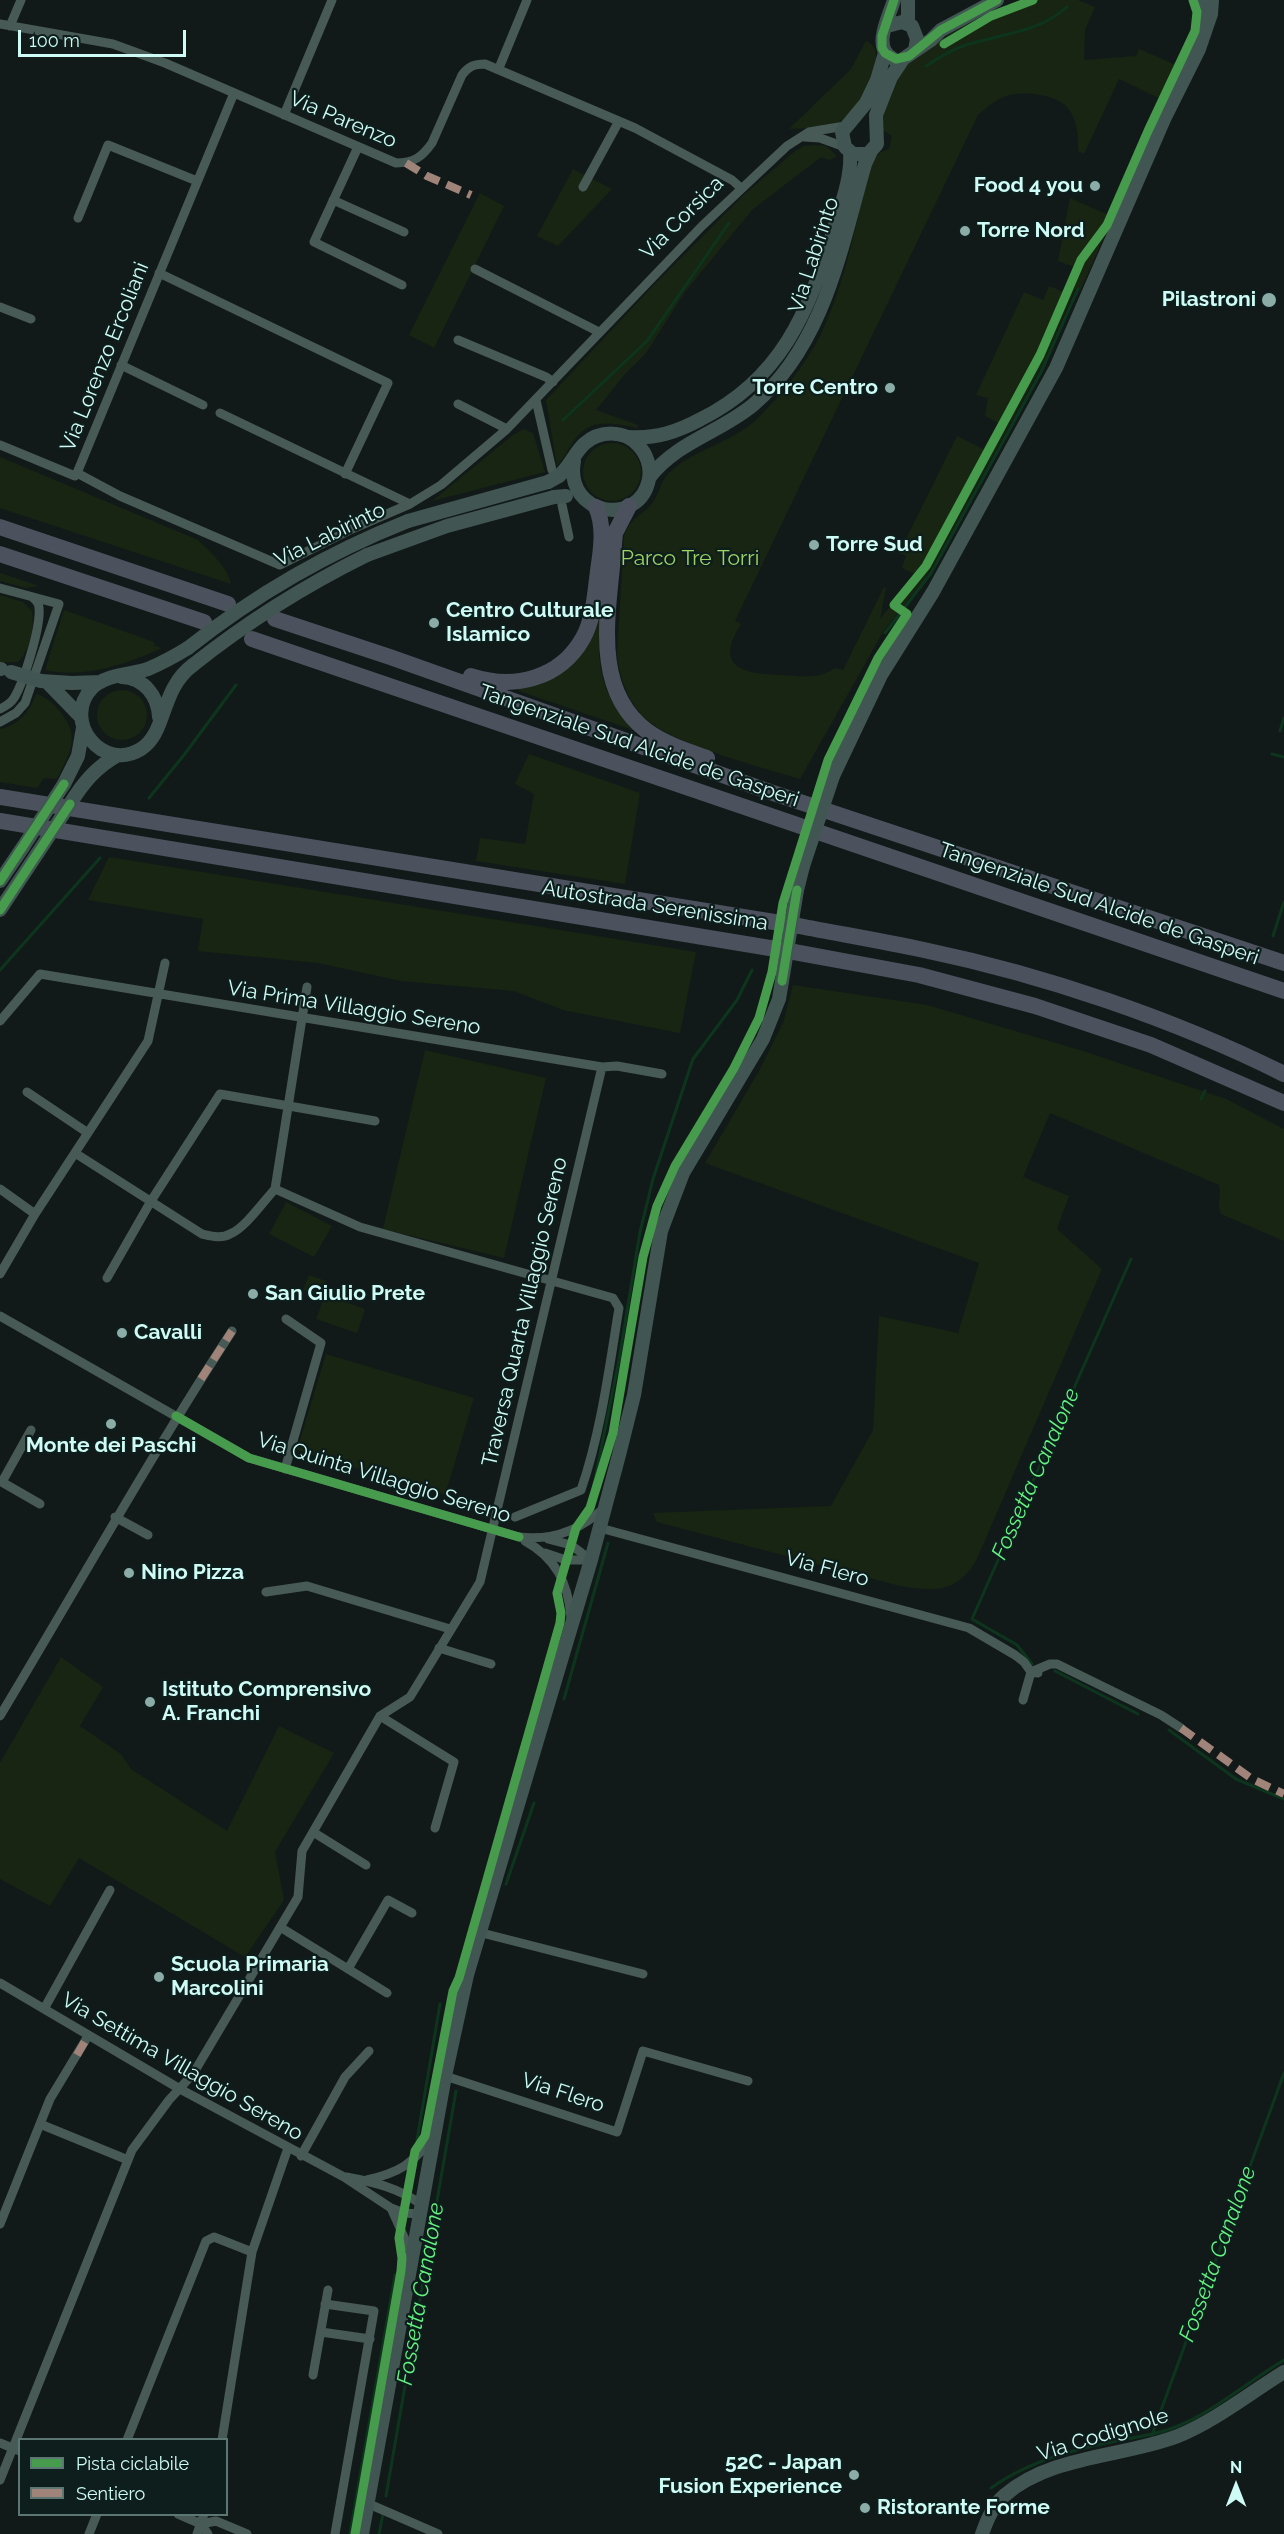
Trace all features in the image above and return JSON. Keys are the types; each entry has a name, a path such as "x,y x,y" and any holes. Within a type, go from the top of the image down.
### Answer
{"highway":[{"path":"629,506 615,533 608,637 609,669 622,702 647,731 668,743 746,771 773,793"},
{"path":"390,657 436,665 484,681 501,683 522,682 555,668 566,660 583,637 592,610 600,552 601,516 596,507"},
{"path":"0,527 228,604"},
{"path":"0,554 204,622"},
{"name":"Tangenziale Sud Alcide de Gasperi","path":"275,620 390,657 773,793 1284,963"},
{"name":"Tangenziale Sud Alcide de Gasperi","path":"252,639 1284,991"},
{"name":"Autostrada Serenissima","path":"0,797 798,926 925,950 1044,981 1100,999 1158,1020 1284,1074"},
{"name":"Autostrada Serenissima","path":"0,821 794,952 918,975 980,990 1094,1024 1151,1045 1284,1103"}],"street":[{"path":"10,26 21,0"},
{"path":"284,115 332,0"},
{"path":"499,68 527,0"},
{"path":"894,0 881,41 885,53 892,59 903,59"},
{"path":"908,0 911,27 917,43 915,50"},
{"path":"799,138 820,138 861,155 871,152 878,141 875,126 876,115 891,77 903,59 932,40 941,30 997,0"},
{"path":"1200,0 1206,30"},
{"path":"363,2534 445,2076 478,1932 523,1790 606,1507 634,1395 655,1260 671,1200 683,1173 763,1039 779,999 797,890 833,776 881,675 933,592 1056,368 1136,182 1206,30 1212,0"},
{"path":"887,26 894,23 941,30"},
{"name":"Via Parenzo","path":"0,24 113,44 165,63 396,163 416,160 432,143 467,68 475,64 499,68 619,121 732,180 741,188"},
{"path":"847,150 842,135 870,95 885,53"},
{"name":"Via Lorenzo Ercoliani","path":"234,93 77,473 120,495 280,565"},
{"name":"Via Corsica","path":"280,565 352,529 410,504 441,485 507,429 741,188 799,138 820,129 865,119 875,126"},
{"path":"583,187 619,121"},
{"path":"78,218 108,145 197,181"},
{"path":"358,147 314,242 402,285"},
{"name":"Via Labirinto","path":"45,682 101,682 146,669 188,648 248,603 292,575 368,537 408,521 553,476 574,461 584,445 591,439 609,433 628,437 654,438 689,426 733,401 772,364 793,333 817,283 846,189 850,165 847,150"},
{"name":"Via Labirinto","path":"629,506 642,494 649,478 674,452 733,420 754,404 789,366 808,335 823,302 865,164 871,152"},
{"path":"333,200 404,232"},
{"path":"475,268 599,332"},
{"path":"159,273 388,383 345,474"},
{"path":"0,307 31,319"},
{"path":"458,340 553,382"},
{"path":"121,365 203,405"},
{"path":"536,400 553,476"},
{"path":"458,404 507,429"},
{"path":"220,413 410,504"},
{"path":"628,437 643,450 647,459 649,478"},
{"path":"0,446 75,476 77,473"},
{"path":"574,461 574,484 582,497 596,507 613,510 629,506"},
{"name":"Via Labirinto","path":"0,909 89,776 118,755 136,752 150,741 158,726 170,691 181,675 225,640 276,605 330,573 367,555 447,526 560,499 582,497"},
{"path":"560,499 569,537"},
{"path":"0,588 58,604 25,703 16,713 0,722"},
{"path":"0,709 8,705 15,696 34,640 39,608 37,601 32,597"},
{"path":"3,670 45,682 82,723 97,747 118,755"},
{"path":"117,677 135,680 150,691 159,707 158,726"},
{"path":"0,881 64,784 78,756 86,697 101,682"},
{"path":"0,1274 35,1214 148,1041 165,963"},
{"name":"Via Prima Villaggio Sereno","path":"0,1021 40,974 602,1067 617,1066 662,1074"},
{"path":"75,1153 202,1234 218,1237 230,1235 275,1189 307,987"},
{"name":"Traversa Quarta Villaggio Sereno","path":"21,2438 128,2160 144,2133 169,2100 193,2074 298,1897 302,1851 380,1716 410,1697 480,1582 602,1067"},
{"path":"27,1092 88,1133"},
{"path":"107,1278 151,1201 220,1094 375,1121"},
{"path":"0,1189 35,1214"},
{"path":"275,1189 360,1227 613,1298 619,1308 592,1459 581,1490 515,1517"},
{"name":"Via Quinta Villaggio Sereno","path":"0,1316 249,1458 519,1538 545,1538 561,1535 590,1521 606,1507"},
{"path":"285,1469 321,1343 286,1319"},
{"path":"0,1716 176,1416 232,1331"},
{"path":"31,1430 1,1481 40,1504"},
{"path":"115,1518 148,1535"},
{"name":"Via Flero","path":"600,1528 969,1628 1015,1655 1034,1673"},
{"name":"Via Quinta Villaggio Sereno","path":"519,1538 543,1552 566,1560 591,1560"},
{"name":"Via Quinta Villaggio Sereno","path":"545,1538 571,1545 591,1560"},
{"name":"Via Quinta Villaggio Sereno","path":"543,1552 562,1576 569,1595 572,1622"},
{"path":"266,1592 307,1586 450,1629"},
{"path":"439,1648 491,1664"},
{"path":"1023,1700 1034,1673 1050,1664 1057,1664 1161,1715 1181,1728"},
{"path":"380,1716 454,1762 435,1828"},
{"path":"313,1832 366,1865"},
{"name":"Via Settima Villaggio Sereno","path":"44,2009 110,1890"},
{"path":"348,1969 388,1900 412,1913"},
{"path":"280,1927 387,1993"},
{"path":"478,1932 643,1974"},
{"name":"Via Settima Villaggio Sereno","path":"0,1983 180,2089 344,2177 391,2208 404,2213 421,2209 407,2194 367,2180 344,2177"},
{"path":"0,2224 50,2099 88,2036"},
{"name":"Via Settima Villaggio Sereno","path":"302,2156 345,2077 369,2051"},
{"name":"Via Flero","path":"445,2076 617,2132 643,2051 748,2081"},
{"path":"40,2124 128,2160"},
{"name":"Via Settima Villaggio Sereno","path":"367,2180 392,2175 413,2161 434,2138"},
{"path":"222,2438 252,2252 288,2148"},
{"path":"391,2208 413,2257"},
{"path":"126,2438 206,2241 214,2237 252,2252"},
{"path":"313,2375 328,2290"},
{"path":"325,2304 374,2311 335,2534"},
{"path":"321,2332 370,2339"},
{"name":"Via Codignole","path":"982,2534 996,2504 1004,2495 1022,2483 1060,2466 1093,2456 1156,2444 1180,2434 1284,2372"},
{"path":"0,2443 16,2450"},
{"name":"Traversa Quarta Villaggio Sereno","path":"0,2480 16,2450"},
{"path":"369,2504 438,2534"},
{"path":"89,2534 96,2516"},
{"path":"197,2534 202,2519"},
{"path":"202,2519 208,2534"},
{"path":"202,2519 216,2521 247,2534"}],"green space":[{"name":"Parco Tre Torri","path":"1019,0 1078,0 1095,7 1085,30 1084,60 1136,56 1139,49 1181,67 1165,101 1119,79 1084,154 1078,151 1078,136 1073,116 1065,105 1051,97 1024,93 1009,95 988,106 978,115 735,621 741,624 730,650 737,666 756,673 803,676 816,676 835,668 843,670 884,587 886,588 880,619 916,575 902,568 906,556 899,553 957,436 983,449 998,423 985,416 988,398 976,395 1024,292 1043,300 1049,286 1064,292 1074,267 1058,261 1070,198 1113,217 1080,291 1075,289 1046,358 939,555 926,577 883,632 800,779 742,762 677,738 660,729 640,713 629,697 620,671 617,653 626,530 653,502 671,471 692,456 728,439 750,425 777,397 808,357 820,336 837,294 872,161 881,152 889,149 892,136 881,129 882,121 899,77 908,65 936,42 971,22"},
{"path":"866,41 873,47 876,56 875,67 865,92 851,113 832,125 789,129 851,69"},
{"path":"804,146 826,146 837,156 830,160 821,157 752,210 685,292 646,353 625,374 596,410 638,425 638,428 605,424 589,427 576,438 557,466 546,400 651,288 746,193 795,151"},
{"path":"573,169 612,189 558,246 537,236"},
{"path":"480,193 504,206 434,348 409,335"},
{"path":"524,429 533,433 545,472 432,501 513,435"},
{"path":"606,443 618,443 633,451 641,466 641,478 633,493 618,501 606,501 591,493 583,478 583,466 591,451"},
{"path":"0,457 198,540 222,566 231,584 0,508"},
{"path":"606,566 599,654 602,676 615,706 636,731 516,690 549,680 561,672"},
{"path":"0,573 39,586 26,588 0,581"},
{"path":"0,595 23,602 32,611 33,624 30,638 18,662 0,662"},
{"path":"64,610 154,642 155,646 162,648 105,668 74,673 45,670"},
{"path":"117,690 127,690 140,697 147,710 147,720 140,733 127,740 117,740 108,736 101,729 97,720 97,710 101,701 108,694"},
{"path":"36,694 53,704 69,725 72,741 67,758 57,779 44,778 37,788 0,782 0,729 18,721 31,706"},
{"path":"529,754 640,793 625,884 476,861 480,838 525,844 534,794 515,784"},
{"path":"109,857 696,952 680,1033 563,1010 514,991 401,981 318,963 198,951 203,919 88,900"},
{"path":"793,985 927,1005 1083,1051 1226,1099 1284,1129 1284,1241 1221,1214 1219,1185 1050,1113 1023,1177 1069,1196 1057,1229 1102,1269 976,1561 960,1580 943,1588 923,1589 900,1586 657,1522 653,1513 831,1506 873,1430 879,1316 958,1333 979,1263 705,1163 759,1071 783,1023"},
{"path":"425,1050 546,1078 504,1258 383,1229"},
{"path":"286,1202 332,1226 314,1257 269,1234"},
{"path":"309,1275 326,1281 320,1296 303,1290"},
{"path":"325,1295 365,1309 357,1333 316,1319"},
{"path":"326,1354 474,1398 445,1495 297,1450"},
{"path":"61,1657 103,1687 80,1726 121,1754 131,1769 227,1831 279,1726 334,1753 275,1852 284,1900 245,1957 79,1858 50,1906 0,1879 0,1763"}],"waterway":[{"path":"926,66 963,46 1043,23 1067,7"},
{"path":"563,420 647,341 729,223"},
{"name":"Fossetta Canalone","path":"885,633 931,573 1041,372 1078,289"},
{"path":"149,798 236,685"},
{"name":"Fossetta Canalone","path":"1280,731 1284,718"},
{"name":"Fossetta Canalone","path":"1272,754 1284,757"},
{"path":"0,970 100,858"},
{"name":"Fossetta Canalone","path":"1273,936 1284,902"},
{"name":"Fossetta Canalone","path":"593,1489 619,1360 640,1232 653,1179 693,1059 737,1000 752,970"},
{"name":"Fossetta Canalone","path":"1201,1099 1205,1091"},
{"name":"Fossetta Canalone","path":"1032,1664 1017,1645 972,1619 1131,1259"},
{"name":"Fossetta Canalone","path":"564,1699 608,1543"},
{"name":"Fossetta Canalone","path":"1055,1671 1138,1714"},
{"name":"Fossetta Canalone","path":"1169,1730 1236,1779 1284,1799"},
{"name":"Fossetta Canalone","path":"506,1884 534,1803"},
{"name":"Fossetta Canalone","path":"417,2140 440,2004"},
{"name":"Fossetta Canalone","path":"1152,2435 1284,2073"},
{"name":"Fossetta Canalone","path":"386,2496 456,2091"},
{"name":"Fossetta Canalone","path":"350,2534 395,2275"},
{"path":"991,2488 1029,2466 1056,2456 1158,2433 1178,2426 1219,2404 1284,2360"},
{"name":"Fossetta Canalone","path":"379,2534 383,2514"}],"marked path":[{"path":"406,163 427,176 471,195"},
{"path":"201,1379 232,1331"},
{"path":"1181,1728 1252,1779 1284,1794"},
{"path":"77,2055 88,2036"}],"cycle path":[{"path":"894,0 882,36 882,48 885,53 896,59 909,56 941,30 997,0"},
{"path":"944,44 991,16 1033,0"},
{"path":"355,2534 401,2271 399,2238 415,2151 425,2136 453,1991 459,1978 560,1623 561,1613 557,1593 576,1528 590,1508 613,1433 643,1257 657,1206 675,1166 734,1068 759,1018 772,972 783,903 828,760 878,658 907,614 894,605 926,566 1040,355 1081,260 1107,225 1195,31 1197,12 1193,0"},
{"path":"0,881 64,784"},
{"path":"0,910 70,804"},
{"path":"782,981 797,890"},
{"path":"176,1416 249,1458 519,1537"}],"place":[{"name":"Food 4 you","path":"1095,186"},
{"name":"Torre Nord","path":"965,231"},
{"name":"Pilastroni","path":"1269,300"},
{"name":"Torre Centro","path":"890,388"},
{"name":"Torre Sud","path":"814,545"},
{"name":"Centro Culturale Islamico","path":"434,623"},
{"name":"San Giulio Prete","path":"253,1294"},
{"name":"Cavalli","path":"122,1333"},
{"name":"Monte dei Paschi","path":"111,1424"},
{"name":"Nino Pizza","path":"129,1573"},
{"name":"Istituto Comprensivo A. Franchi","path":"150,1702"},
{"name":"Scuola Primaria Marcolini","path":"159,1977"},
{"name":"52C - Japan Fusion Experience","path":"854,2475"},
{"name":"Ristorante Forme","path":"865,2508"}]}
